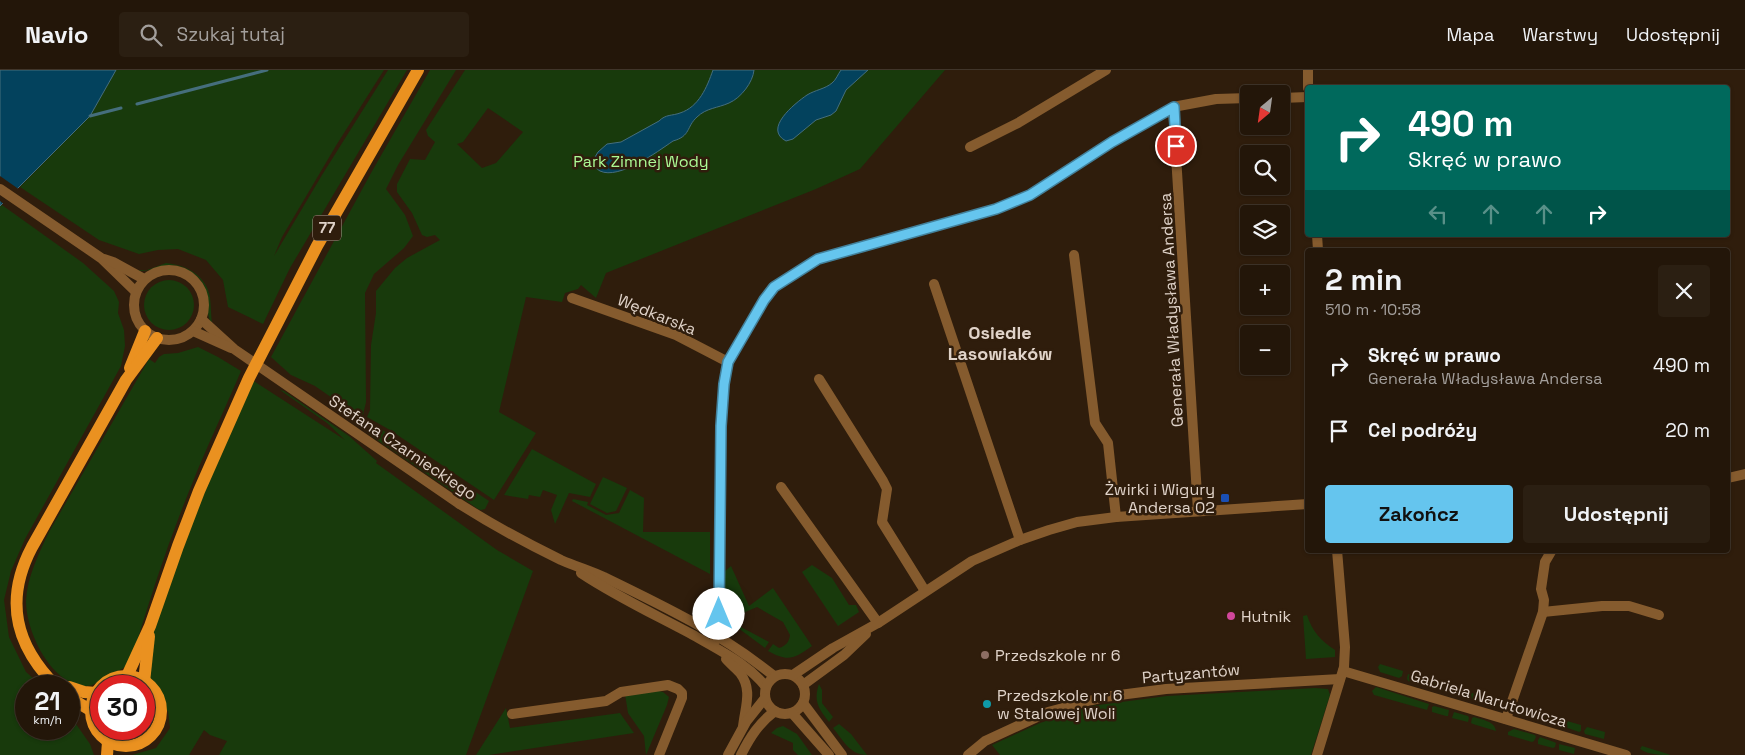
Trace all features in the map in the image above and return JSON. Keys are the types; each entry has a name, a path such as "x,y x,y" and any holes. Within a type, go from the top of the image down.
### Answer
{"main road":[{"name":"77","path":"126,675 150,626 196,500 249,378 317,246 418,70"},
{"path":"126,380 145,331"},
{"path":"45,674 27,649 18,624 16,598 21,572 32,547 126,380 157,338"},
{"name":"77","path":"145,675 150,626"},
{"path":"155,694 160,708 159,721 155,729"},
{"path":"80,704 90,710"},
{"path":"105,740 123,751 146,740"},
{"path":"108,742 108,755"}],"street":[{"path":"970,147 1018,123 1106,70"},
{"path":"1308,70 1308,85"},
{"path":"1290,98 1305,97"},
{"path":"743,726 748,700 746,683 739,672 717,648 715,633 719,614 721,426 724,384 728,362 764,300 774,287 818,259 996,209 1030,195 1112,142 1174,107 1216,99 1240,98"},
{"name":"Generała Władysława Andersa","path":"1174,107 1198,511"},
{"path":"0,189 101,258 136,292"},
{"path":"1074,255 1094,423 1108,443 1116,517"},
{"path":"101,258 113,262 144,279"},
{"path":"166,270 178,271 189,276 197,284 203,295 204,307 201,319 193,331 176,340 166,340 157,338 145,331 138,323 134,313 133,302 136,292 144,279 154,273 166,270"},
{"path":"934,284 1020,540"},
{"name":"Wędkarska","path":"572,298 676,335 728,362"},
{"path":"201,319 234,349"},
{"path":"193,331 234,349"},
{"name":"Stefana Czarnieckiego","path":"234,349 458,503 495,526 561,560 602,577 715,633 774,676"},
{"path":"819,379 883,480 887,489 882,522 925,591"},
{"path":"1730,478 1745,474"},
{"path":"1730,478 1745,481"},
{"path":"781,487 878,623"},
{"path":"793,675 972,562 1020,540 1076,522 1116,517 1305,504"},
{"path":"1316,755 1342,675 1345,647 1337,553"},
{"path":"1506,719 1543,612 1544,600 1541,589 1545,562 1550,553"},
{"name":"Stefana Czarnieckiego","path":"561,560 605,589 717,648 742,664 766,687"},
{"path":"1543,612 1602,606 1629,606 1659,615"},
{"path":"803,685 844,655 878,623"},
{"path":"793,675 803,685 805,698 803,704 792,713 786,714 775,711 767,704 765,698 766,687 774,676 793,675"},
{"name":"Gabriela Narutowicza","path":"1342,675 1506,719 1626,755"},
{"name":"Partyzantów","path":"968,755 985,741 1048,712 1104,698 1166,689 1342,675"},
{"path":"512,714 606,701 621,692 668,685 678,689 682,693 682,698 659,755"},
{"path":"728,755 743,726 765,698"},
{"path":"803,704 842,755"},
{"path":"741,755 760,723 775,711"},
{"path":"792,713 829,755"}],"green space":[{"path":"116,70 384,70 337,144 282,237 274,256 388,70 407,70 290,268 263,324 228,307 223,280 206,260 178,249 158,250 139,254 99,240 20,187 90,116"},
{"path":"430,70 456,70 398,165 386,189 405,215 413,236 404,248 374,274 365,293 366,402 363,415 338,402 315,386 291,375 271,357 371,173"},
{"name":"Park Zimnej Wody","path":"465,70 945,70 860,169 816,189 606,273 596,298 581,285 578,289 565,293 562,302 526,297 499,412 536,433 494,500 390,430 367,417 370,410 371,345 376,313 376,291 395,268 407,258 440,240 435,235 427,237 422,235 412,213 397,192 397,184 410,159 425,160 435,142 428,136 426,130","holes":["488,108 523,132 496,163 482,168 457,144 463,142"]},
{"path":"2,205 83,263 114,291 119,302 118,313 124,330 125,346 121,366 25,539 11,571 4,600 9,637 26,672 29,675 15,675 15,740 80,740 80,730 90,744 94,755 0,755 0,206"},
{"path":"166,263 181,266 194,272 200,277 208,289 212,324 209,318 206,292 200,280 190,271 181,267 161,266 147,270"},
{"path":"164,280 174,280 187,287 194,300 194,310 187,323 174,330 164,330 155,326 148,319 144,310 144,300 148,291 155,284"},
{"path":"198,347 241,371 175,528 131,662 109,675 90,675 90,685 80,685 80,675 60,675 51,666 42,654 30,627 26,601 34,565 49,532 149,359 155,363 164,354 178,353"},
{"path":"249,378 345,440 327,423 280,390 284,391 349,436 377,461 376,463 497,550 533,571 466,755 219,755 227,741 210,735 204,730 189,755 132,755 156,748 170,728 168,711 160,708 155,694 155,675 148,675 150,626"},
{"path":"337,405 362,419 358,421 351,420"},
{"path":"369,421 489,501 485,509 478,509 370,435 366,431"},
{"path":"532,449 596,484 590,497 569,493 555,524 551,510 557,495 543,490 540,497 529,495 528,499 504,495"},
{"path":"603,477 627,488 616,511 607,513 590,504"},
{"path":"630,490 644,498 643,532 710,532 710,574 572,501 573,499 588,502 587,505 606,515 619,513"},
{"path":"812,565 832,578 849,605 856,605 859,612 838,626 802,572"},
{"path":"731,566 749,606 773,588 812,646 791,658 781,657 768,651 773,644 779,648 785,645 790,635 783,622 757,607 743,613 726,607 724,572"},
{"path":"1307,615 1318,635 1335,650 1335,657 1306,659 1303,616"},
{"path":"735,619 737,625 769,642 765,648 730,622"},
{"path":"1380,664 1403,671 1402,676 1399,678 1380,672 1378,667"},
{"path":"1408,674 1436,681 1436,687 1433,688 1408,681"},
{"path":"1441,683 1458,688 1456,695 1439,690 1438,686"},
{"path":"819,684 822,690 822,703 833,717 829,722 818,704 817,690"},
{"path":"1376,687 1429,704 1427,710 1374,695 1372,691"},
{"path":"1315,688 1328,689 1330,695 1311,755 1000,755 992,745 1040,723 1091,706 1167,696"},
{"path":"1460,689 1475,694 1474,699 1458,696"},
{"path":"655,690 663,692 669,697 646,755 644,736 628,713 625,694"},
{"path":"1481,695 1505,704 1499,707 1480,702 1478,699"},
{"path":"1517,706 1560,719 1562,721 1561,724 1559,726 1521,715 1515,708"},
{"path":"1432,707 1449,710 1448,716 1432,712"},
{"path":"506,708 510,728 620,713 634,733 489,755 476,755"},
{"path":"1454,712 1468,716 1468,722 1452,718"},
{"path":"1474,717 1491,723 1496,731 1471,723"},
{"path":"1567,721 1581,725 1581,731 1565,727"},
{"path":"839,724 851,734 867,755 851,750 847,746 833,728"},
{"path":"783,726 797,734 812,755 798,755 793,750 793,743 771,733"},
{"path":"1587,727 1605,732 1604,739 1585,734 1584,731"},
{"path":"1514,729 1535,735 1536,737 1532,742 1508,735 1508,732"},
{"path":"1540,737 1556,743 1555,747 1538,744"},
{"path":"1559,744 1575,748 1574,754 1559,750"},
{"path":"1642,746 1670,755 1658,755 1647,752 1640,749"}],"water":[{"path":"0,70 116,70 90,116 0,206"},
{"path":"713,70 754,70 749,84 742,94 729,103 701,114 683,137 673,141 648,158 617,172 608,173 596,168 592,162 598,152 607,144 621,142 664,117 680,113 692,106 701,96"},
{"path":"841,70 868,70 846,90 836,111 831,115 816,120 793,139 786,141 780,136 779,124 789,110 807,95 832,83"}],"pier":[{"path":"0,176 20,190 5,205 0,201"}],"waterway":[{"path":"137,104 267,70"},
{"path":"90,116 121,108"}],"place":[{"name":"Żwirki i Wigury Andersa 02","path":"1225,498"},
{"name":"Hutnik","path":"1231,616"},
{"name":"Przedszkole nr 6","path":"985,655"},
{"name":"Przedszkole nr 6 w Stalowej Woli","path":"987,704"}],"district":[{"name":"Osiedle Lasowiaków","path":"1000,343"}],"route":[{"path":"719,614 721,426 724,384 728,362 764,300 774,287 818,259 996,209 1030,195 1112,142 1174,107 1176,146"}]}
